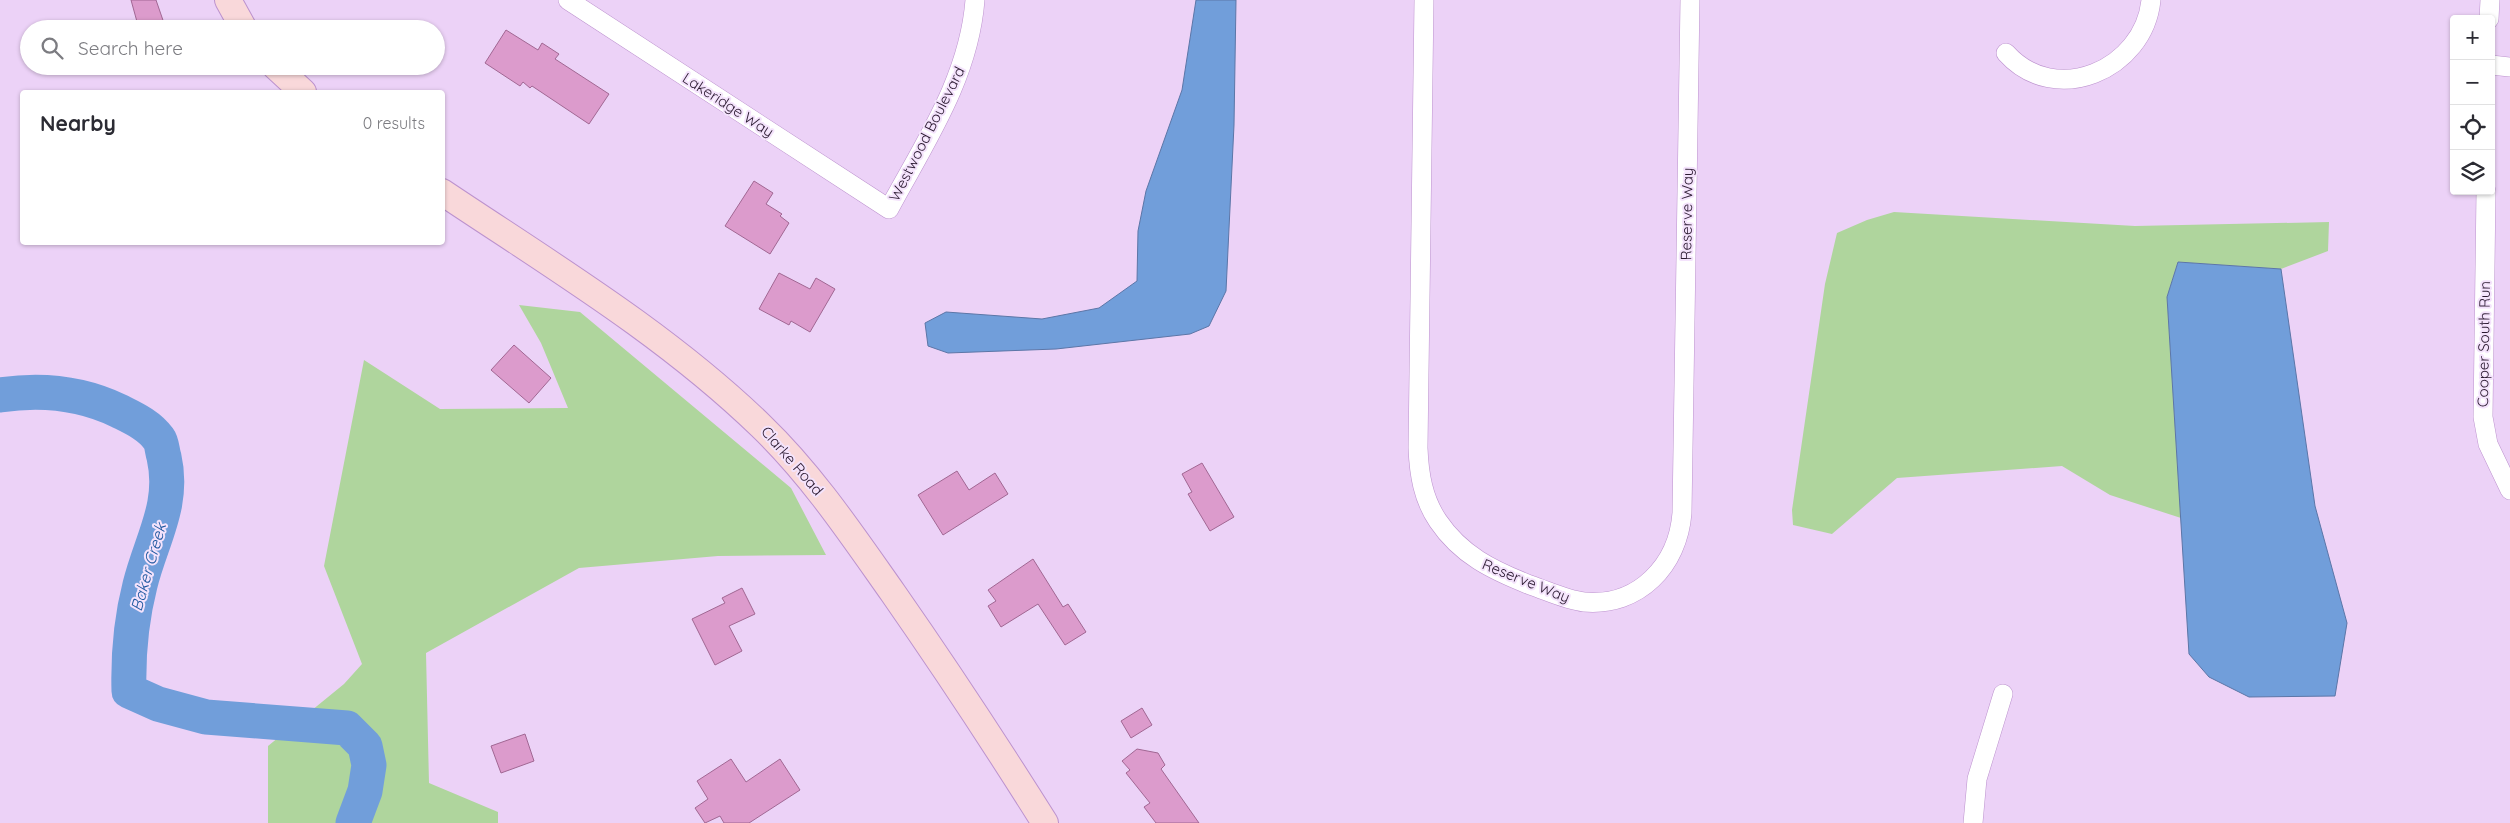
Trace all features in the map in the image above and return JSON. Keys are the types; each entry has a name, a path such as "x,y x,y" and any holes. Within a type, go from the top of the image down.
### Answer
{"street":[{"path":"228,0 239,20"},
{"name":"Lakeridge Way","path":"568,0 888,209"},
{"name":"Westwood Boulevard","path":"888,209 936,123 960,72 971,33 975,0"},
{"name":"Reserve Way","path":"1424,0 1418,448 1423,489 1440,524 1455,542 1477,561 1490,569 1563,597 1598,602 1630,595 1650,582 1668,562 1680,534 1682,513 1690,0"},
{"path":"2006,53 2025,70 2045,78 2073,78 2096,73 2115,62 2135,44 2146,23 2151,0"},
{"path":"2489,15 2490,0"},
{"path":"2495,65 2510,67"},
{"path":"285,75 301,90"},
{"name":"Clarke Road","path":"445,194 653,334 710,378 762,427 811,480 854,537 962,693 1045,823"},
{"name":"Cooper South Run","path":"2486,195 2483,418 2488,444 2498,470 2510,490"},
{"path":"1973,823 1977,779 2003,694"}],"green space":[{"path":"1894,212 2135,226 2329,222 2328,251 2281,269 2178,262 2167,297 2181,518 2110,495 2062,466 1897,478 1832,534 1793,525 1792,510 1825,284 1837,233 1867,220"},
{"path":"519,305 580,312 791,488 826,555 718,556 579,568 426,653 429,783 498,812 498,823 268,823 268,746 344,684 362,664 324,566 364,360 440,409 568,408 541,343"}],"water":[{"path":"1196,0 1236,0 1234,125 1226,291 1209,326 1190,334 1056,349 948,353 928,346 925,323 946,312 1042,319 1099,308 1137,281 1138,231 1146,191 1182,90"},
{"path":"2178,262 2281,269 2315,506 2347,623 2335,696 2249,697 2209,677 2189,654 2167,297"}],"building":[{"path":"131,0 156,0 163,20 137,20"},
{"path":"506,30 538,50 542,43 559,54 555,59 609,94 589,124 532,86 530,88 523,82 520,86 485,63"},
{"path":"754,181 773,193 766,204 782,214 780,216 789,223 770,254 725,226"},
{"path":"779,273 810,289 816,278 835,289 810,332 791,321 789,325 759,309"},
{"path":"514,345 551,378 529,403 491,370"},
{"path":"1202,463 1234,517 1210,531 1188,494 1192,492 1182,474"},
{"path":"957,471 969,490 995,473 1008,494 943,535 918,495"},
{"path":"1033,559 1063,607 1068,604 1086,632 1065,645 1038,604 1001,627 988,606 996,601 988,590"},
{"path":"742,588 755,614 729,626 742,651 715,665 692,619 725,603 722,598"},
{"path":"1142,708 1152,725 1131,738 1121,721"},
{"path":"525,734 534,761 501,773 491,746"},
{"path":"1137,749 1158,753 1165,765 1161,769 1199,823 1156,823 1144,807 1150,803 1126,773 1130,770 1122,761"},
{"path":"731,759 746,782 780,759 800,790 749,823 724,823 720,816 705,823 695,808 708,799 697,781"}],"waterway":[{"name":"Baker Creek","path":"0,395 30,392 76,396 105,405 130,416 155,434 160,441 164,457 167,474 166,491 164,507 134,611 129,664 129,691 158,704 206,717 347,728 365,746 369,765 365,791 353,823"}]}
